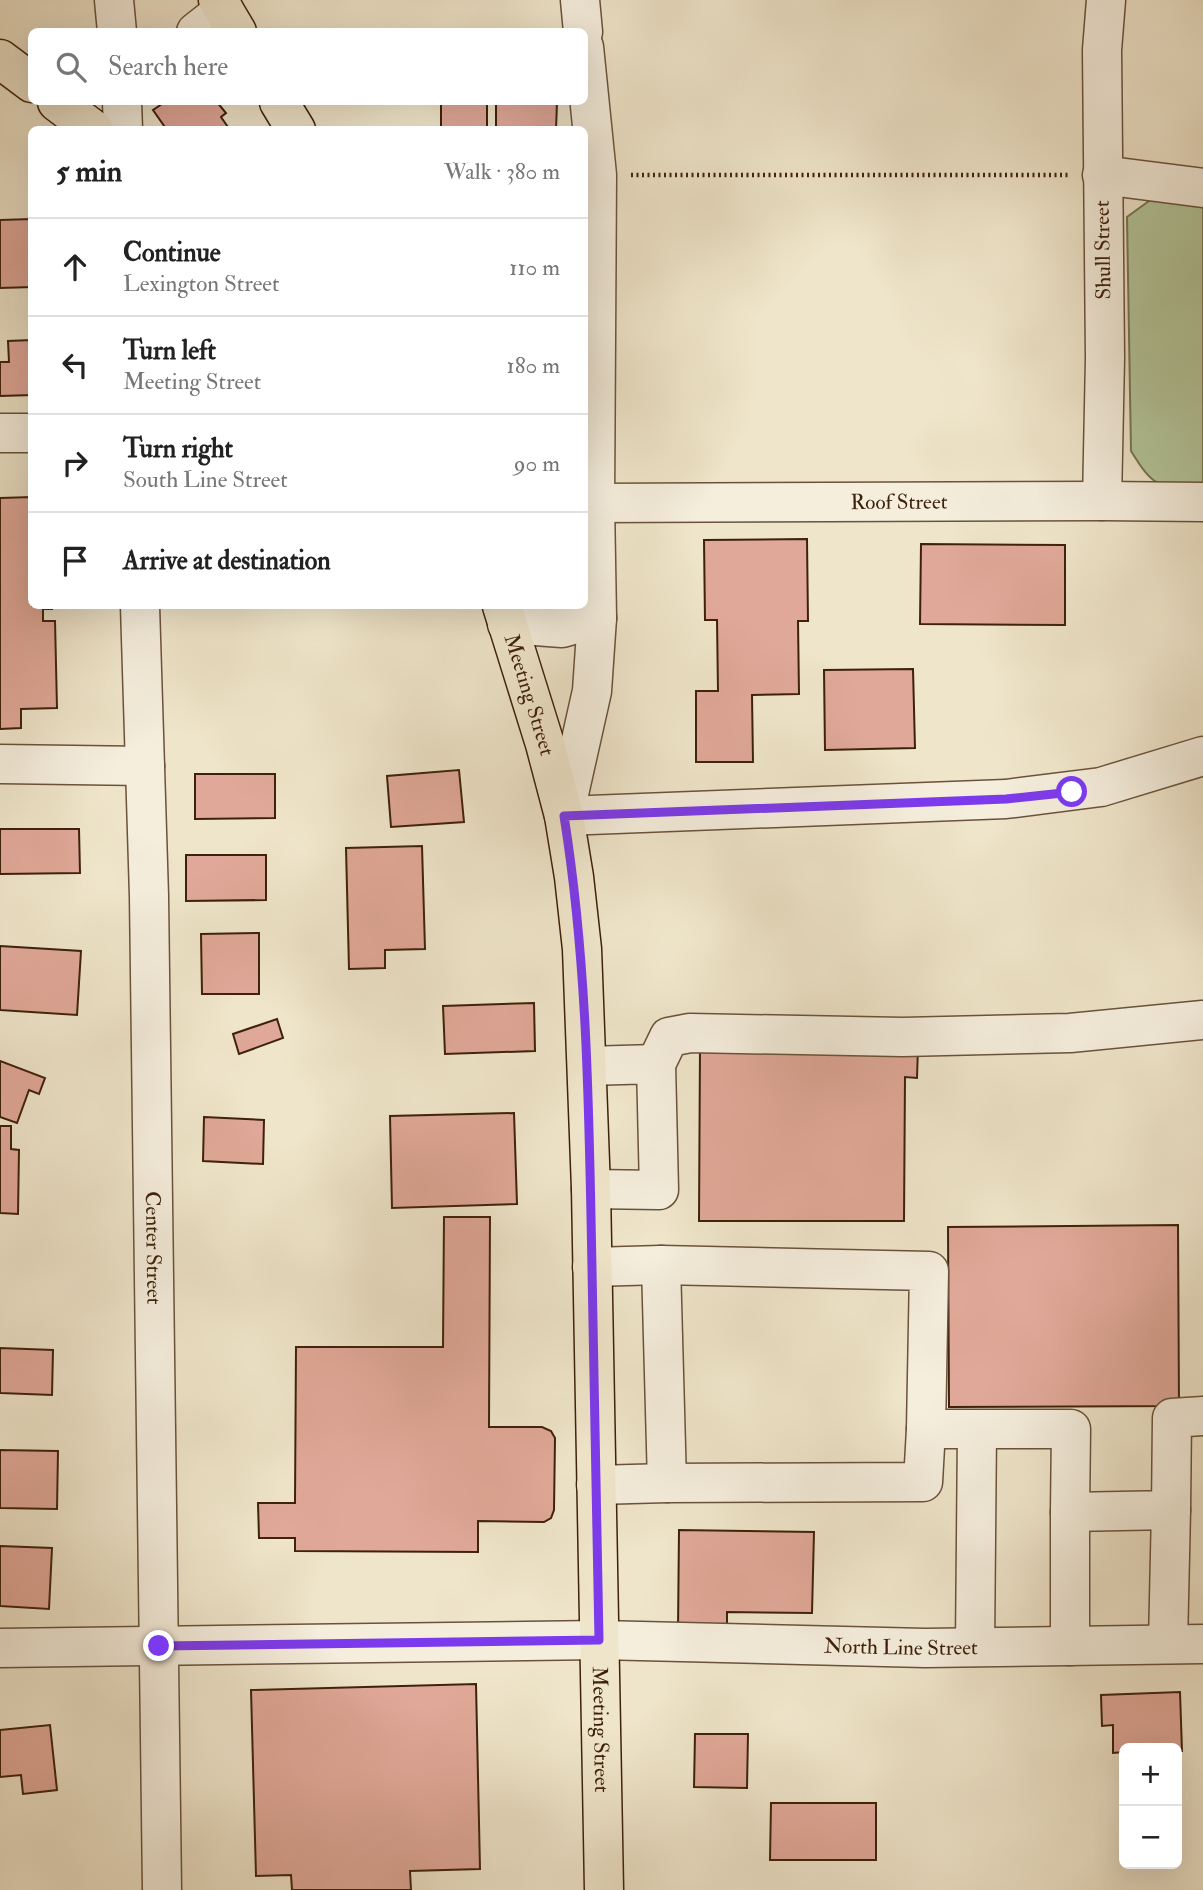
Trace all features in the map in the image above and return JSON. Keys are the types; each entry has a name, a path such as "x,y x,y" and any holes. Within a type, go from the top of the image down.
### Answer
{"main road":[{"path":"0,59 28,80"},
{"path":"61,105 89,126"},
{"path":"281,105 294,126"},
{"name":"Meeting Street","path":"501,612 545,744 564,816 582,949 591,1189 604,1890"}],"street":[{"path":"580,0 583,28"},
{"name":"Shull Street","path":"1102,501 1105,358 1102,50 1105,0"},
{"name":"Meeting Street","path":"564,816 592,691 597,618 597,175 588,86"},
{"path":"122,105 123,126"},
{"path":"1102,175 1203,188"},
{"path":"0,433 28,433"},
{"name":"Roof Street","path":"595,503 1203,502"},
{"name":"Center Street","path":"140,609 149,895 162,1890"},
{"name":"Meeting Street","path":"501,612 562,628 597,618"},
{"path":"564,816 1006,799 1101,787 1203,756"},
{"path":"0,764 145,766"},
{"path":"591,1189 659,1190 656,1064 669,1037 690,1033 903,1037 1070,1033 1203,1020"},
{"path":"587,1066 656,1064"},
{"path":"661,1265 667,1483"},
{"path":"592,1267 661,1265 929,1271 923,1482 596,1485"},
{"path":"1185,1644 1171,1510 1172,1418 1203,1416"},
{"path":"926,1429 1071,1429 1070,1646"},
{"path":"975,1647 977,1430"},
{"path":"1070,1512 1171,1510"},
{"name":"North Line Street","path":"0,1648 599,1640 804,1646 1185,1644"}],"path":[{"path":"597,175 1102,175"}],"green space":[{"path":"1167,200 1203,206 1203,488 1160,484 1146,473 1131,451 1127,217 1149,201"}],"building":[{"path":"160,105 219,105 226,113 221,117 227,126 164,126 153,110"},
{"path":"441,105 487,105 487,126 441,126"},
{"path":"496,105 557,105 556,126 496,126"},
{"path":"28,219 28,287 0,288 0,220"},
{"path":"28,340 28,395 0,396 0,362 9,362 8,341"},
{"path":"28,497 28,609 43,609 43,621 55,621 57,708 21,709 21,728 0,729 0,498"},
{"path":"807,539 808,621 798,621 799,694 752,695 753,762 696,762 696,691 718,691 717,620 705,620 704,540"},
{"path":"921,544 1065,545 1065,625 920,624"},
{"path":"913,669 915,748 825,750 824,670"},
{"path":"459,770 464,822 391,827 387,776"},
{"path":"195,774 275,774 275,818 195,819"},
{"path":"0,829 79,829 80,873 0,874"},
{"path":"422,846 425,949 385,950 385,968 349,969 346,848"},
{"path":"186,855 266,855 266,900 186,901"},
{"path":"259,933 259,994 202,994 201,934"},
{"path":"0,946 81,951 77,1015 0,1010"},
{"path":"534,1003 535,1051 445,1054 443,1006"},
{"path":"277,1019 283,1038 239,1054 233,1034"},
{"path":"700,1046 918,1047 917,1078 905,1077 904,1221 699,1221"},
{"path":"0,1061 45,1078 39,1094 29,1090 17,1123 0,1117"},
{"path":"514,1113 517,1204 392,1208 390,1116"},
{"path":"204,1117 264,1120 263,1164 203,1161"},
{"path":"0,1126 11,1126 11,1149 19,1150 18,1214 0,1213"},
{"path":"444,1217 490,1217 489,1427 542,1427 551,1431 555,1438 554,1510 551,1518 544,1522 478,1521 478,1552 295,1551 295,1538 259,1538 258,1503 295,1503 296,1347 443,1347"},
{"path":"1178,1225 1179,1406 949,1407 948,1227"},
{"path":"0,1348 53,1350 52,1395 0,1393"},
{"path":"0,1450 58,1451 57,1509 0,1508"},
{"path":"679,1530 814,1532 812,1613 727,1612 727,1631 678,1631"},
{"path":"0,1546 52,1548 49,1609 0,1606"},
{"path":"476,1684 480,1869 410,1871 411,1890 292,1890 291,1875 256,1876 251,1690"},
{"path":"1180,1692 1182,1743 1119,1743 1119,1752 1113,1753 1113,1725 1102,1726 1101,1695"},
{"path":"50,1725 57,1790 23,1794 21,1775 0,1777 0,1730"},
{"path":"695,1734 748,1734 747,1788 694,1787"},
{"path":"771,1803 876,1803 876,1860 770,1860"}],"route":[{"path":"159,1646 599,1640 589,1097 582,949 564,816 1006,799 1072,792"}]}
